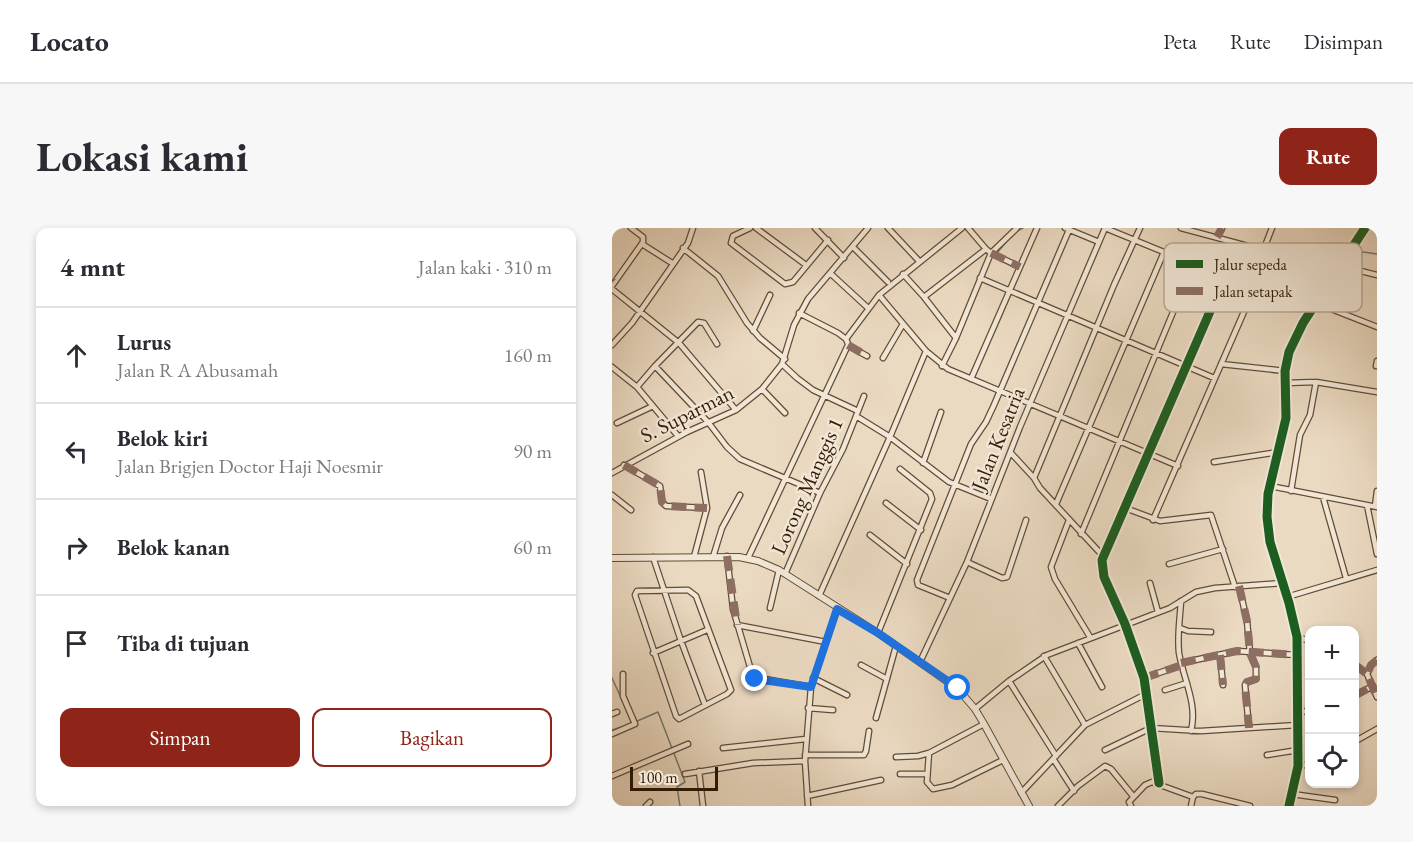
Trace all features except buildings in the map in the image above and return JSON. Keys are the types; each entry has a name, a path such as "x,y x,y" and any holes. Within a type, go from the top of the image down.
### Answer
{"street":[{"path":"631,228 643,238 642,244 612,284 679,343 736,410"},
{"path":"612,345 614,338 632,323 692,236 693,228"},
{"path":"750,228 733,236 731,243 783,283 788,284 793,282 828,240"},
{"path":"756,228 806,265"},
{"path":"810,228 820,233"},
{"path":"815,228 844,258"},
{"path":"859,228 864,233"},
{"name":"S. Suparman","path":"612,473 678,436 736,410 762,389 784,361 799,313 808,299 868,228"},
{"path":"748,558 847,342 868,308 903,274 962,228"},
{"path":"968,228 991,253 1020,267"},
{"path":"942,366 991,253 1017,228"},
{"path":"971,379 1037,228"},
{"path":"1056,504 1164,252 1105,228"},
{"name":"Jalan Kesatria","path":"920,662 967,562 1030,403 1105,228"},
{"path":"1034,478 1140,228"},
{"path":"1181,228 1238,243"},
{"path":"1217,237 1222,228"},
{"path":"1266,243 1272,228"},
{"path":"1355,243 1365,228"},
{"path":"892,229 919,261"},
{"path":"950,598 918,585 917,581 971,444 986,422 1000,391 1067,229 1099,242"},
{"path":"642,244 672,263"},
{"path":"853,247 888,282"},
{"path":"683,248 718,276 753,331 805,385 857,414 956,485 991,499"},
{"path":"924,297 986,249"},
{"path":"1362,271 1377,275"},
{"path":"831,273 868,308"},
{"path":"903,274 956,338"},
{"path":"980,278 1097,326 1214,378"},
{"path":"879,295 926,351 942,366 1178,466"},
{"path":"753,331 770,296"},
{"path":"1081,534 1173,312"},
{"path":"1159,783 1144,678 1101,564 1209,312"},
{"path":"1153,520 1243,312"},
{"path":"1289,806 1298,766 1297,637 1270,542 1267,506 1286,417 1285,371 1292,343 1311,312"},
{"path":"1339,312 1377,327"},
{"path":"799,313 827,327 867,356"},
{"path":"637,387 696,324 705,323 717,344"},
{"path":"883,358 903,324"},
{"path":"819,596 926,351"},
{"path":"1221,364 1285,371"},
{"path":"655,366 740,459 820,493"},
{"path":"612,367 637,387 678,436"},
{"path":"1286,383 1316,382 1377,392"},
{"path":"1291,491 1300,435 1310,415 1316,382"},
{"path":"762,389 785,413"},
{"name":"Lorong Manggis 1","path":"785,574 820,493 843,449 864,396"},
{"path":"617,423 653,406"},
{"path":"923,463 941,412"},
{"path":"1214,462 1278,452"},
{"path":"1011,453 1103,556"},
{"path":"624,465 660,486 662,502 666,506 707,508"},
{"path":"878,633 921,530 932,497 900,469"},
{"path":"694,557 707,508 702,472"},
{"path":"1270,486 1376,506 1377,490"},
{"path":"612,495 631,510"},
{"path":"713,556 722,528 740,495"},
{"path":"1323,497 1346,578"},
{"path":"886,504 921,530"},
{"path":"1366,505 1377,554"},
{"path":"1125,508 1153,520 1211,514 1237,586 1247,621 1250,653 1257,673 1256,679 1245,685 1249,728"},
{"path":"967,562 1002,578 1007,577 1026,520"},
{"path":"1069,520 1051,567 1055,579 1090,637"},
{"path":"870,535 907,564"},
{"path":"1169,564 1223,549"},
{"path":"727,556 737,625 753,677 811,687"},
{"path":"612,558 727,556 748,558 779,570 878,633 958,688 975,709 1029,806"},
{"path":"653,557 705,705"},
{"path":"770,608 779,570"},
{"path":"1287,597 1377,570"},
{"path":"1150,583 1158,612"},
{"path":"975,709 1044,656 1158,612 1204,589 1282,583"},
{"path":"688,590 693,592 707,630 731,690 677,718 653,653 635,595 637,591 688,590"},
{"path":"1181,601 1179,648 1193,714 1191,731"},
{"path":"808,806 805,758 811,687 837,609"},
{"path":"737,625 826,642"},
{"path":"1180,628 1188,632 1211,632"},
{"path":"653,653 707,630"},
{"path":"1297,637 1305,639"},
{"path":"1078,643 1102,687"},
{"path":"876,718 896,646"},
{"path":"1144,678 1181,664 1237,651 1296,656"},
{"path":"1220,655 1223,685"},
{"path":"1044,656 1085,725"},
{"path":"1367,674 1371,665 1377,660"},
{"path":"861,665 887,679"},
{"path":"1359,668 1367,674 1377,697"},
{"path":"612,734 635,722 623,696 623,674"},
{"path":"813,678 847,694"},
{"path":"1010,681 1074,790"},
{"path":"1165,690 1187,682"},
{"path":"1359,693 1373,686"},
{"path":"1021,793 1085,725 1146,694"},
{"path":"808,708 833,710"},
{"path":"1297,712 1305,711"},
{"path":"896,757 928,753 984,724"},
{"path":"1105,750 1151,728 1191,731 1297,725"},
{"path":"1359,739 1377,729"},
{"path":"685,774 753,763 864,755 869,731"},
{"path":"723,748 806,739"},
{"path":"612,776 688,744"},
{"path":"1268,754 1298,750"},
{"path":"928,753 928,786 937,789 952,785 1003,760"},
{"path":"1298,766 1305,765"},
{"path":"1058,806 1074,790 1105,766 1111,769 1133,796"},
{"path":"699,771 703,806"},
{"path":"900,774 927,774"},
{"path":"807,796 881,780"},
{"path":"1131,806 1129,802 1133,796 1152,782 1193,797"},
{"path":"1191,806 1196,794 1250,806"},
{"path":"1292,794 1335,800"},
{"path":"1323,806 1325,798"}],"waterway":[{"path":"1017,231 1023,228"},
{"path":"997,253 1007,241"},
{"path":"1362,252 1377,254"},
{"path":"612,678 623,702"},
{"path":"635,722 658,712 685,782 677,787 680,806"},
{"path":"612,730 625,726"}],"marked path":[{"path":"1217,237 1222,228"},
{"path":"991,253 1020,267"},
{"path":"848,345 867,356"},
{"path":"624,465 660,486 662,502 666,506 707,508"},
{"path":"727,556 737,625"},
{"path":"1239,586 1247,621 1250,653 1256,667 1256,679 1245,685 1249,728"},
{"path":"1181,663 1237,651 1296,655"},
{"path":"1220,655 1223,685"},
{"path":"1377,660 1371,665 1367,674 1377,697"},
{"path":"1144,678 1182,665"},
{"path":"1359,668 1367,674"},
{"path":"1359,693 1373,686"}],"cycle path":[{"path":"1355,243 1365,228"},
{"path":"1159,783 1144,678 1125,624 1104,577 1102,560 1210,312"},
{"path":"1289,806 1298,766 1297,637 1270,542 1267,517 1268,494 1286,418 1285,371 1289,352 1310,312"}],"route":[{"path":"755,679 811,687 837,609 878,633 958,688"}]}
